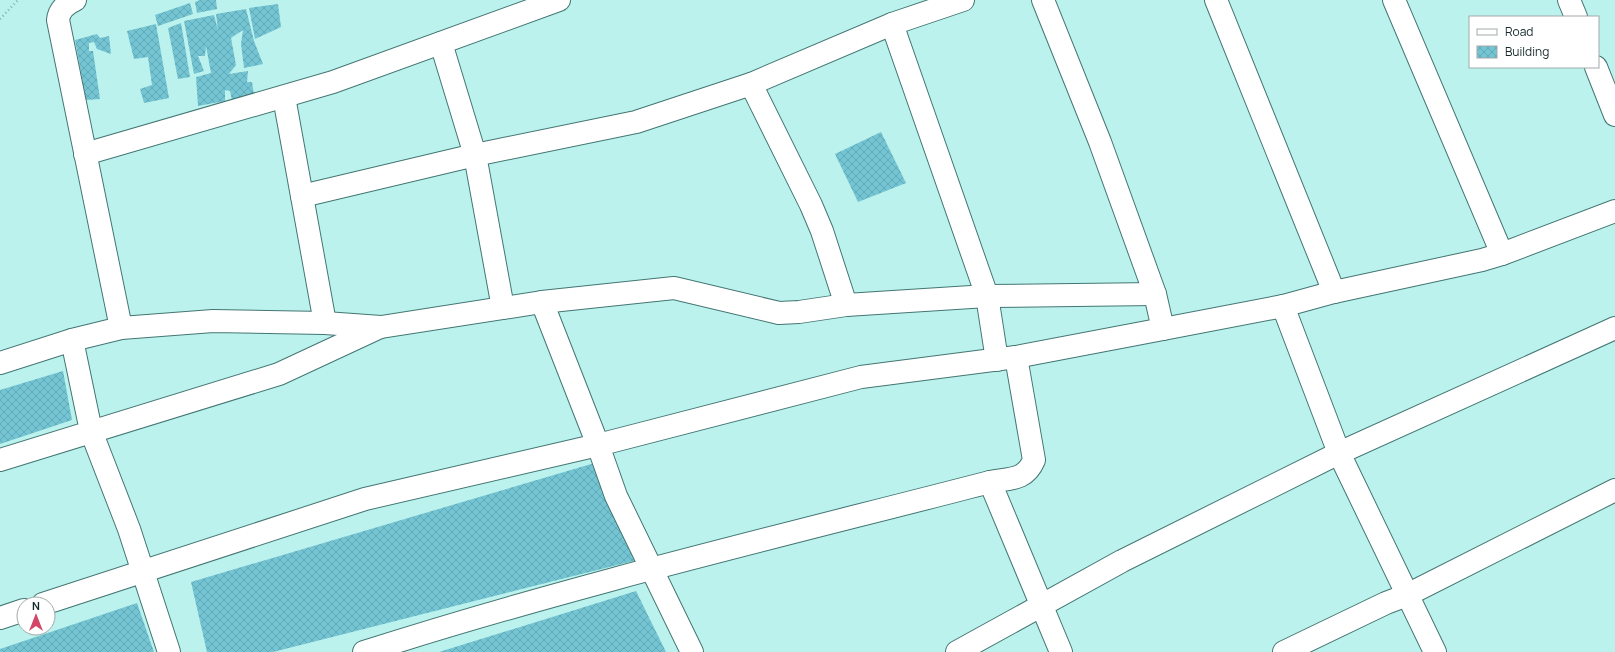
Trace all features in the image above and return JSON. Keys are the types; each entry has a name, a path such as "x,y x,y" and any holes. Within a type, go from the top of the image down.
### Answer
{"street":[{"path":"75,0 62,8 58,14 58,20 121,328"},
{"path":"302,196 475,155 636,122 751,84 892,24 963,0"},
{"path":"1043,0 1100,142 1156,294 1163,329"},
{"path":"1216,0 1334,292"},
{"path":"1394,0 1502,254"},
{"path":"1569,0 1576,16"},
{"path":"86,154 333,82 442,43 550,1"},
{"path":"364,652 423,633 652,569 990,482 1023,476 1030,469 1034,460 1007,358 987,296 892,24"},
{"path":"442,43 475,155 502,308"},
{"path":"1596,68 1615,115"},
{"path":"751,84 816,218 846,305"},
{"path":"284,97 325,323"},
{"path":"56,600 365,499 598,445 861,377 1007,358 1284,306 1334,292 1502,254 1615,211"},
{"path":"0,363 72,340 121,328 214,321 325,323 381,327 542,302 674,288 779,313 799,312 846,305 987,296 1156,294"},
{"path":"542,302 598,445 616,496 692,652"},
{"path":"1284,306 1339,453 1435,652"},
{"path":"0,460 279,374 381,327"},
{"path":"957,652 1122,561 1339,453 1615,328"},
{"path":"72,340 91,431 129,529 169,652"},
{"path":"990,482 1061,652"},
{"path":"1284,652 1386,603 1407,595 1615,490"},
{"path":"0,618 16,613"}],"path":[{"path":"0,19 18,0"}],"building":[{"path":"200,0 216,0 217,9 197,13 195,2"},
{"path":"190,3 193,14 158,26 155,15"},
{"path":"278,4 281,27 255,39 249,8"},
{"path":"246,9 254,41 263,64 244,68 241,44 243,30 231,38 236,65 229,74 248,71 247,82 252,82 254,95 232,100 230,91 225,90 225,101 198,106 196,77 211,73 206,46 205,56 198,56 204,71 194,74 184,21 214,15 218,30 216,14"},
{"path":"181,23 190,77 178,79 168,28"},
{"path":"156,24 169,98 144,103 140,89 152,85 148,57 134,59 127,31"},
{"path":"97,34 100,38 109,36 111,54 97,49 94,42 89,43 89,51 93,51 100,99 86,100 75,40"},
{"path":"881,132 906,183 858,202 835,154"},
{"path":"63,371 72,420 0,444 0,390"},
{"path":"598,462 641,559 273,652 207,652 191,582"},
{"path":"636,591 666,652 439,652"},
{"path":"137,603 154,652 0,652 0,649 39,636 56,636 56,630"}]}
